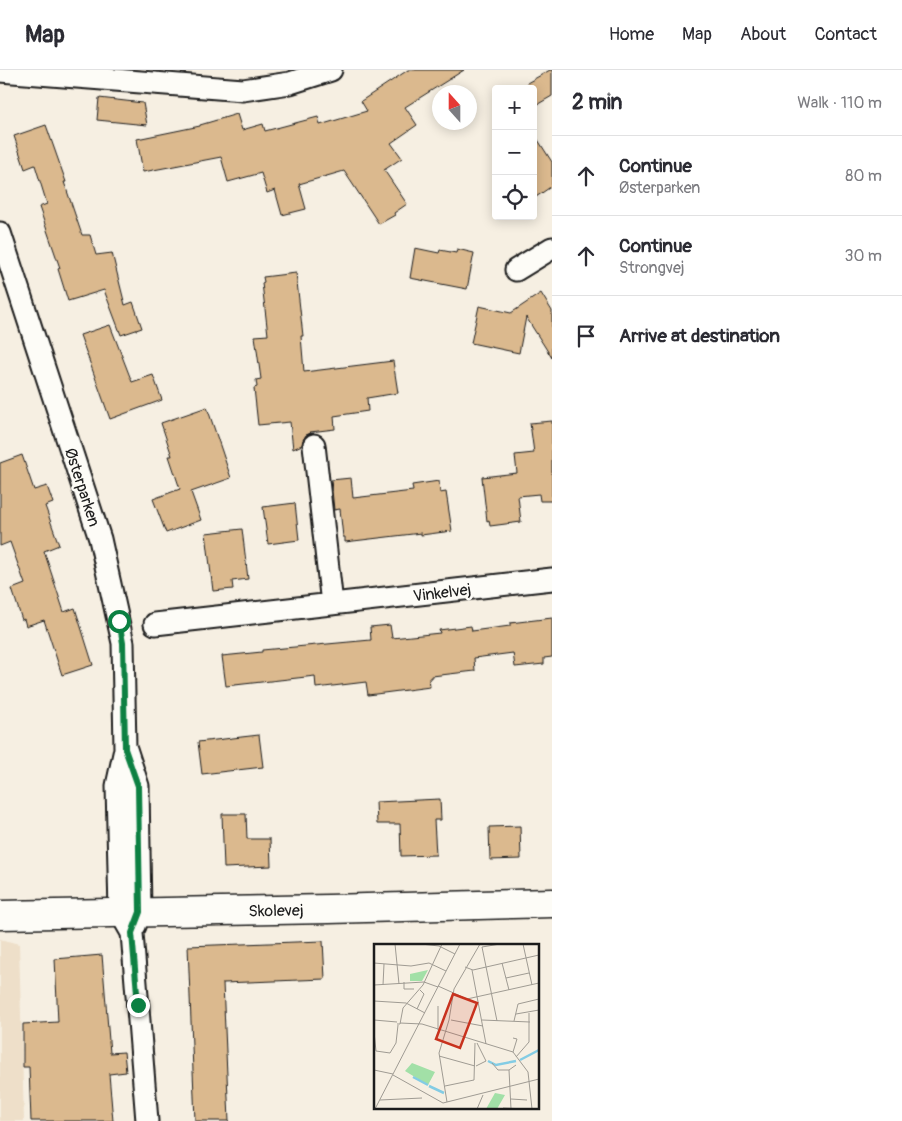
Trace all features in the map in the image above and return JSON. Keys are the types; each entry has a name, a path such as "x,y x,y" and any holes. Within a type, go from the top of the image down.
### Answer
{"street":[{"path":"0,71 242,90 290,83 331,70"},
{"name":"Østerparken","path":"0,233 91,512 104,556 123,643 125,749 117,786 131,919 147,1121"},
{"path":"516,270 552,248"},
{"path":"314,445 332,604"},
{"name":"Vinkelvej","path":"155,624 552,579"},
{"name":"Skolevej","path":"0,914 131,919 329,909 552,903"}],"shaded area":[{"path":"0,939 19,944 24,1121 0,1121"}],"building":[{"path":"408,70 464,70 440,85 432,85 432,90 405,107 417,125 391,143 402,158 384,170 407,204 394,213 395,215 379,224 344,171 299,184 306,209 282,215 275,190 267,193 261,173 228,182 221,157 143,172 137,139 200,126 237,114 242,130 263,124 265,131 318,117 320,125 367,111 361,101"},
{"path":"552,70 552,96 537,105 537,85 528,85 527,83"},
{"path":"99,98 143,103 147,125 97,120"},
{"path":"46,125 82,235 90,235 96,255 112,253 125,305 133,302 142,328 121,335 104,290 68,301 58,269 60,268 39,207 47,204 35,165 25,169 14,136"},
{"path":"537,138 552,162 552,186 537,196"},
{"path":"415,248 439,253 440,250 456,253 457,249 474,253 467,289 410,278"},
{"path":"296,273 303,336 301,336 304,372 393,361 398,393 367,398 368,411 334,416 335,429 310,432 306,435 302,445 293,449 290,422 258,425 254,388 257,387 256,380 261,379 255,336 268,335 262,283 264,282 263,277"},
{"path":"541,293 552,311 552,358 526,317 519,353 471,343 479,306 511,313"},
{"path":"110,325 132,382 153,375 162,400 110,419 80,335"},
{"path":"207,407 231,478 191,492 201,520 166,533 153,499 180,489 161,423"},
{"path":"552,421 552,501 540,501 539,494 518,496 521,522 490,526 489,520 487,521 482,477 517,473 515,455 534,453 530,423"},
{"path":"22,455 34,490 47,486 53,503 45,506 59,545 44,551 64,612 75,608 93,665 62,675 44,620 26,626 24,619 22,620 12,589 25,584 10,542 0,546 0,463"},
{"path":"351,478 353,498 413,491 412,485 439,481 440,493 446,492 452,531 345,542 340,509 334,510 331,480"},
{"path":"295,503 299,540 268,544 263,507"},
{"path":"242,529 248,579 232,581 233,589 213,591 206,533"},
{"path":"552,618 552,657 544,658 544,664 515,667 513,653 474,658 475,671 432,676 432,678 429,678 430,687 368,695 366,682 316,688 315,676 226,686 222,656 262,652 262,650 371,640 370,627 390,625 392,638 440,633 439,630 471,626 472,631 510,626 510,623"},
{"path":"259,735 263,767 202,774 198,742"},
{"path":"440,799 441,820 434,820 436,855 401,856 400,824 377,824 376,802"},
{"path":"222,814 246,814 247,839 270,839 271,866 224,868"},
{"path":"520,826 521,859 490,860 489,827"},
{"path":"323,941 325,979 223,983 229,1121 195,1121 188,946"},
{"path":"102,955 110,1053 124,1052 126,1072 109,1074 113,1121 31,1121 29,1067 23,1067 23,1024 58,1022 55,959"}],"route":[{"path":"119,621 123,643 125,749 138,786 140,912 132,933 138,1005"}]}
